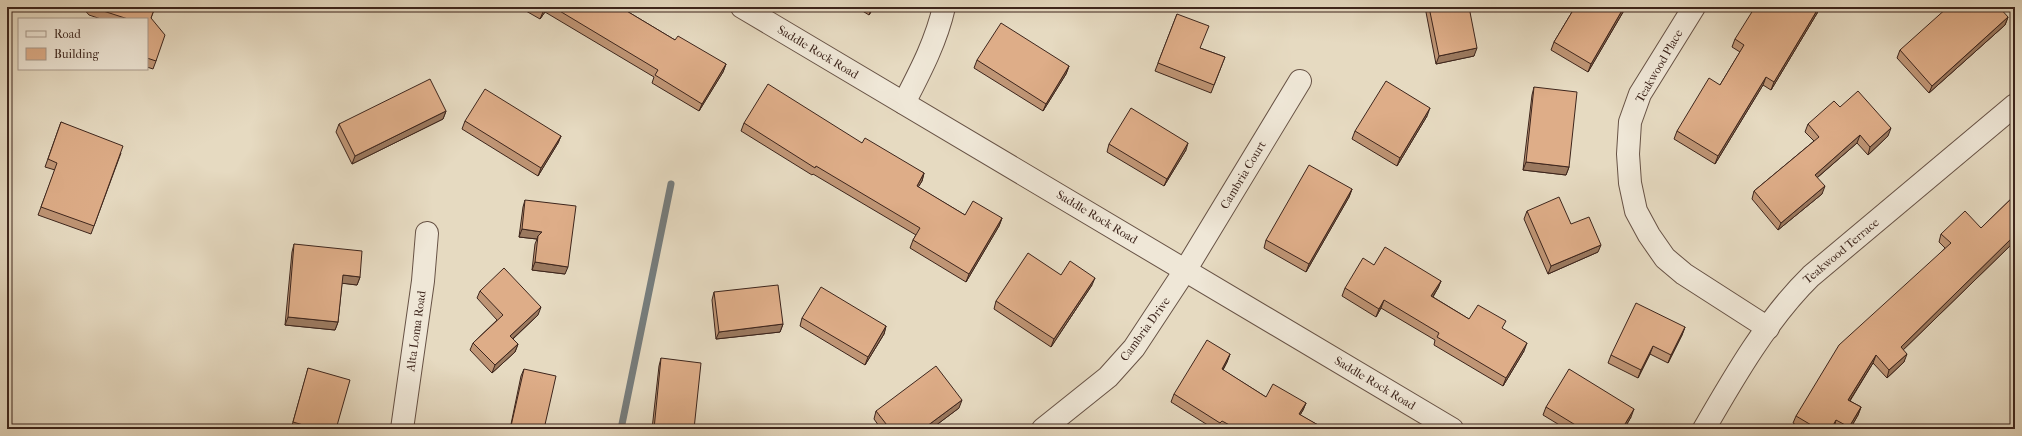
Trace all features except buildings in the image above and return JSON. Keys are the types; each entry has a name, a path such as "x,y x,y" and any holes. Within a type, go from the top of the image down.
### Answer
{"street":[{"name":"Saddle Rock Road","path":"742,7 1452,429"},
{"path":"904,103 927,59 940,27 944,7"},
{"name":"Teakwood Place","path":"1694,7 1640,94 1630,122 1628,154 1631,190 1636,211 1649,235 1665,258 1684,274 1768,328"},
{"name":"Cambria Court","path":"1186,270 1300,81"},
{"name":"Teakwood Terrace","path":"1704,429 1768,328 1796,290 2015,105"},
{"name":"Alta Loma Road","path":"402,429 423,280 427,232"},
{"name":"Cambria Drive","path":"1043,429 1108,377 1134,348 1186,270"}],"waterway":[{"path":"621,429 671,184"}]}
